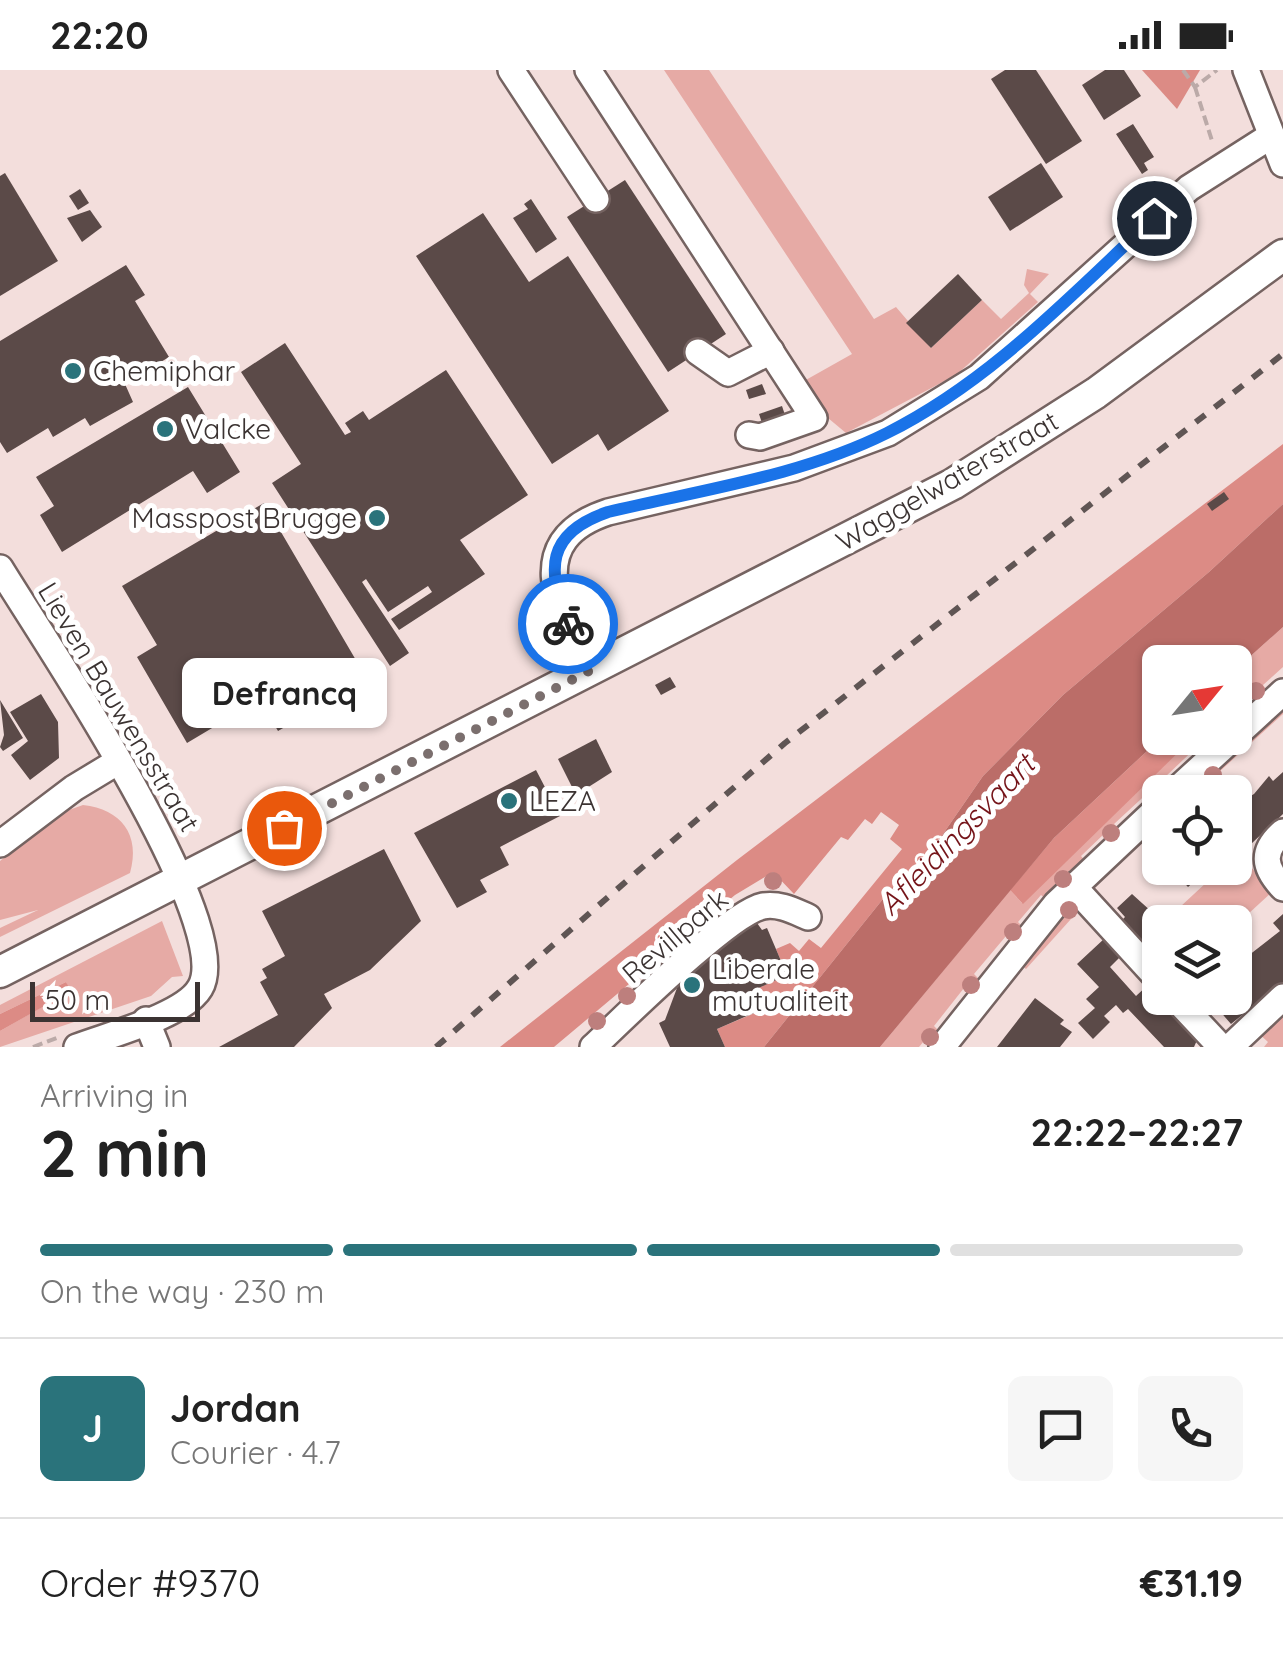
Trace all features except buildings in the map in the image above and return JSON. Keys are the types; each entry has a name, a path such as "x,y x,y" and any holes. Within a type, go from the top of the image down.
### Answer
{"main road":[{"name":"Waggelwaterstraat","path":"0,972 953,484 1050,424 1283,255"}],"street":[{"path":"512,70 596,199"},
{"path":"588,70 814,418 841,452"},
{"path":"1246,70 1269,137 1283,164"},
{"path":"589,671 553,584 556,555 570,533 608,512 841,452 888,432 979,378 1154,218 1220,166 1269,137"},
{"path":"698,352 728,373 771,350"},
{"path":"753,477 749,435 760,437 814,418"},
{"name":"Lieven Bauwensstraat","path":"0,568 174,858 204,940 206,975 191,998 146,1020 73,1040"},
{"path":"1252,720 1283,692"},
{"path":"1193,775 1214,755"},
{"path":"0,844 74,788 117,762"},
{"path":"942,1047 1073,886 1142,823"},
{"path":"1283,832 1267,850 1266,858 1267,867 1283,888"},
{"path":"1073,886 1142,961"},
{"name":"Revillpark","path":"593,1047 671,974 747,913 777,906 808,917"},
{"path":"1230,1047 1283,997"},
{"path":"1192,1015 1221,1047"},
{"path":"146,1020 157,1047"}],"path":[{"path":"1183,70 1195,87 1220,166"},
{"path":"1195,87 1217,70"},
{"path":"33,1047 73,1040"}],"shaded area":[{"path":"664,70 709,70 874,319 896,307 931,348 982,300 1001,319 1029,293 1024,285 1027,269 1049,274 1030,294 1038,302 956,375 846,433 828,418 804,381 852,354"},
{"path":"1142,70 1200,70 1177,109"},
{"path":"1283,444 1283,504 1063,695 983,776 934,847 895,884 764,1047 725,1047 717,1029 764,1009 756,989 787,975 776,949 790,943 799,951 809,939 821,948 902,849 890,839 899,825 881,812 872,824 865,819 848,840 841,837 794,894 773,872 735,895 554,1047 500,1047 737,860"},
{"path":"1283,627 1283,667 1263,685 1268,692 1257,702 1252,697 1252,655"},
{"path":"1283,704 1283,714 1252,742 1252,733"},
{"path":"1143,755 1176,755 1155,775 1142,775 1142,788 1023,904 1010,890 1054,838"},
{"path":"1174,755 1188,755 1167,775 1154,775"},
{"path":"1228,755 1238,755 1216,775 1206,775"},
{"path":"1142,787 1142,798 1114,824 1119,831 1110,839 1104,834 1081,856 1086,862 1048,901 1041,895 1018,922 1024,928 1013,940 1006,936 974,974 981,981 971,994 964,988 934,1026 940,1032 930,1046 924,1041 919,1047 880,1047 1010,890 1022,903"},
{"path":"83,805 108,812 125,826 133,847 130,873 0,937 0,928 38,910 0,920 0,861 58,814"},
{"path":"1252,868 1273,891 1252,910 1252,905 1182,905 1204,885 1252,885"},
{"path":"1070,906 1080,909 1026,969 1019,963"},
{"path":"162,921 183,976 172,977 151,996 0,1047 0,1031 70,991 66,982 0,1014 0,1005"},
{"path":"66,982 71,991 0,1031 0,1014"},
{"path":"1283,1006 1283,1047 1264,1047 1268,1042 1256,1031"}],"water":[{"name":"Afleidingsvaart","path":"1283,504 1283,627 1252,655 1252,645 1142,645 1143,755 1054,838 880,1047 764,1047 895,884 934,847 983,776 1063,695"}],"railway":[{"path":"436,1047 785,743 1283,354"}],"way so far":[{"path":"284,828 589,671 568,624"}],"place":[{"name":"Chemiphar","path":"73,371"},
{"name":"Valcke","path":"165,429"},
{"name":"Masspost Brugge","path":"377,518"},
{"name":"LEZA","path":"509,801"},
{"name":"Defrancq","path":"284,828"},
{"name":"Liberale mutualiteit","path":"692,985"}],"route":[{"path":"568,624 552,571 560,545 580,524 608,512 794,468 888,432 979,378 1154,218"}]}
